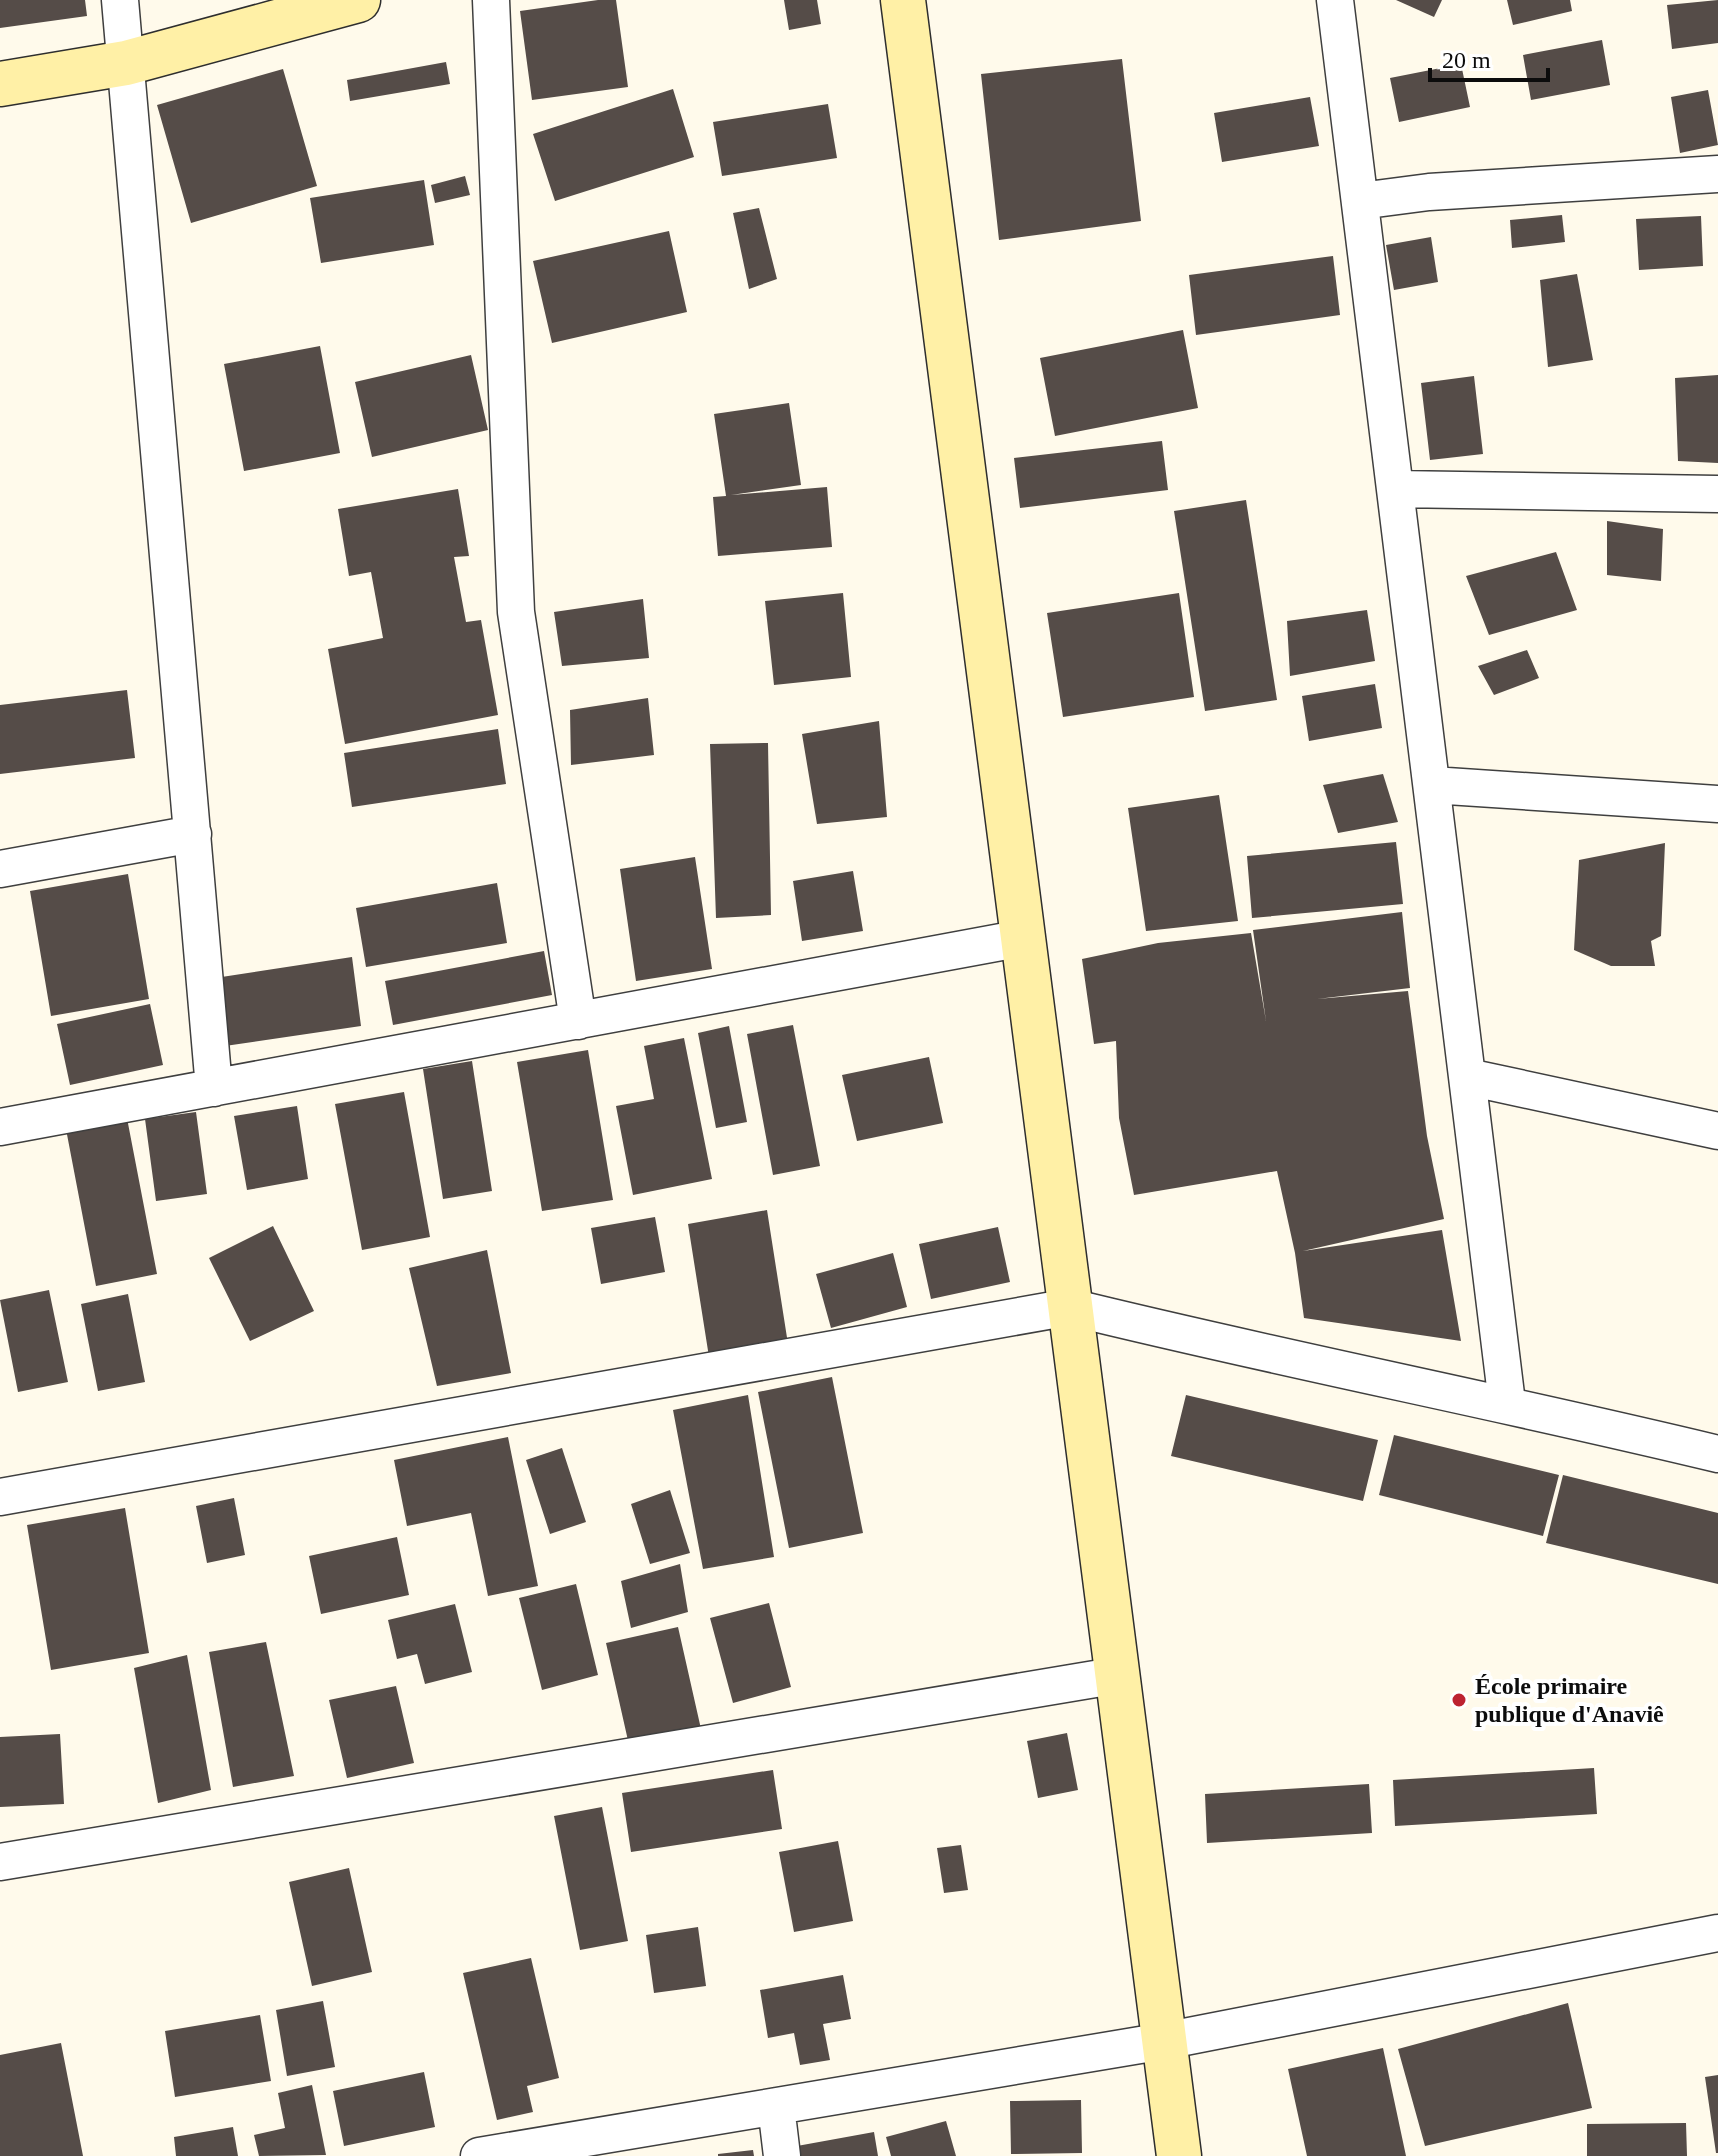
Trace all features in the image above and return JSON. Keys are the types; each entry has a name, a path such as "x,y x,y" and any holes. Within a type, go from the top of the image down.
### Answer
{"street":[{"path":"120,0 214,1088"},
{"path":"0,84 126,63 358,0"},
{"path":"491,0 516,612 578,1021"},
{"path":"903,0 1179,2156"},
{"path":"1335,0 1507,1403"},
{"path":"1360,201 1429,192 1718,174"},
{"path":"1395,489 1718,494"},
{"path":"1432,785 1718,804"},
{"path":"0,869 193,834"},
{"path":"0,1127 1023,938"},
{"path":"1468,1077 1718,1131"},
{"path":"0,1497 1070,1307 1236,1348 1507,1403 1718,1454"},
{"path":"0,1862 1119,1675"},
{"path":"479,2156 1164,2041 1718,1933"},
{"path":"776,2106 782,2156"}],"building":[{"path":"0,0 85,0 87,16 0,28"},
{"path":"616,0 628,87 532,100 520,11"},
{"path":"784,0 817,0 821,24 789,30"},
{"path":"1396,0 1442,0 1434,17"},
{"path":"1507,0 1570,0 1572,11 1513,25"},
{"path":"1718,0 1718,43 1672,49 1667,5"},
{"path":"1602,40 1610,85 1531,100 1523,55"},
{"path":"1122,59 1141,221 999,240 981,74"},
{"path":"446,62 450,84 350,101 347,80"},
{"path":"1461,64 1470,107 1399,122 1390,78"},
{"path":"283,69 317,186 191,223 157,105"},
{"path":"673,89 694,157 555,201 533,134"},
{"path":"1708,90 1718,145 1680,153 1671,97"},
{"path":"1310,97 1319,146 1222,162 1214,113"},
{"path":"828,104 837,158 722,176 713,122"},
{"path":"465,176 470,195 435,203 431,185"},
{"path":"424,180 434,245 321,263 310,198"},
{"path":"759,208 777,279 749,289 733,213"},
{"path":"1562,215 1565,242 1512,248 1510,220"},
{"path":"1701,216 1703,266 1639,270 1636,219"},
{"path":"669,231 687,312 552,343 533,261"},
{"path":"1431,237 1438,282 1394,290 1386,245"},
{"path":"1333,256 1340,315 1196,335 1189,275"},
{"path":"1577,274 1593,360 1548,367 1540,280"},
{"path":"1183,330 1198,408 1055,436 1040,358"},
{"path":"320,346 340,453 244,471 224,364"},
{"path":"471,355 488,430 372,457 355,382"},
{"path":"1718,375 1718,463 1678,461 1675,378"},
{"path":"1474,376 1483,454 1430,460 1421,383"},
{"path":"789,403 801,485 731,495 827,487 832,547 718,556 713,497 726,496 714,414"},
{"path":"1162,441 1168,490 1020,508 1014,458"},
{"path":"458,489 469,556 454,557 466,622 481,620 498,715 345,744 328,649 383,638 371,572 349,576 338,509"},
{"path":"1246,500 1277,700 1205,711 1174,511"},
{"path":"1607,521 1663,529 1661,581 1607,575"},
{"path":"1556,552 1577,610 1489,635 1466,576"},
{"path":"843,593 851,677 774,685 765,601"},
{"path":"1179,593 1194,697 1063,717 1047,613"},
{"path":"643,599 649,658 562,666 554,612"},
{"path":"1367,610 1375,661 1290,676 1287,621"},
{"path":"1527,650 1539,678 1494,695 1478,666"},
{"path":"1375,684 1382,728 1309,741 1302,696"},
{"path":"127,690 135,758 0,774 0,705"},
{"path":"648,698 654,755 571,765 570,710"},
{"path":"879,721 887,817 817,824 802,734"},
{"path":"498,729 506,784 352,807 344,753"},
{"path":"768,743 771,915 716,918 710,744"},
{"path":"1383,774 1398,822 1338,833 1323,785"},
{"path":"1219,795 1238,921 1146,931 1128,808"},
{"path":"1396,842 1403,904 1252,918 1247,856"},
{"path":"1665,843 1661,936 1651,941 1655,966 1611,966 1574,950 1579,860"},
{"path":"695,857 712,969 636,981 620,869"},
{"path":"853,871 863,931 802,941 793,881"},
{"path":"128,874 149,999 51,1016 30,891"},
{"path":"497,883 507,943 366,967 356,908"},
{"path":"1402,912 1410,988 1317,999 1408,991 1427,1136 1444,1219 1303,1251 1442,1230 1461,1341 1304,1318 1295,1253 1277,1171 1134,1195 1119,1118 1116,1041 1094,1044 1082,959 1158,943 1251,933 1266,1021 1253,930"},
{"path":"544,951 552,995 393,1025 385,981"},
{"path":"352,957 361,1026 225,1046 215,978"},
{"path":"150,1004 163,1065 70,1085 57,1024"},
{"path":"793,1025 820,1166 773,1175 747,1034"},
{"path":"729,1026 747,1122 716,1128 698,1033"},
{"path":"684,1038 712,1179 633,1195 616,1106 654,1099 644,1046"},
{"path":"588,1050 613,1200 542,1211 517,1062"},
{"path":"929,1057 943,1123 857,1141 842,1075"},
{"path":"472,1061 492,1191 443,1199 423,1069"},
{"path":"404,1092 430,1237 362,1250 335,1104"},
{"path":"297,1106 308,1179 247,1190 234,1116"},
{"path":"196,1112 207,1194 156,1201 145,1119"},
{"path":"126,1113 157,1274 96,1286 65,1124"},
{"path":"767,1210 788,1344 709,1357 688,1224"},
{"path":"655,1217 665,1272 601,1284 591,1228"},
{"path":"273,1226 314,1311 250,1341 209,1258"},
{"path":"998,1227 1010,1282 931,1299 919,1244"},
{"path":"487,1250 511,1373 437,1386 409,1268"},
{"path":"893,1253 907,1307 831,1328 816,1274"},
{"path":"49,1290 68,1382 18,1392 0,1300"},
{"path":"128,1294 145,1382 98,1391 81,1304"},
{"path":"832,1377 863,1533 789,1548 758,1392"},
{"path":"748,1395 774,1557 703,1569 673,1410"},
{"path":"1186,1395 1378,1440 1363,1501 1171,1456"},
{"path":"1394,1435 1559,1475 1543,1536 1379,1495"},
{"path":"508,1437 538,1586 488,1596 471,1513 407,1526 394,1460"},
{"path":"562,1448 586,1522 550,1534 526,1460"},
{"path":"1563,1475 1718,1513 1718,1584 1546,1543"},
{"path":"670,1490 690,1553 650,1564 631,1504"},
{"path":"234,1498 245,1555 207,1563 196,1506"},
{"path":"125,1508 149,1653 51,1670 27,1525"},
{"path":"397,1537 409,1595 321,1614 309,1556"},
{"path":"680,1564 688,1612 631,1628 621,1581"},
{"path":"576,1584 598,1675 542,1690 519,1598"},
{"path":"769,1603 791,1687 733,1703 710,1618"},
{"path":"455,1604 472,1672 425,1684 417,1654 397,1659 388,1620"},
{"path":"678,1627 701,1729 629,1745 606,1643"},
{"path":"266,1642 294,1776 233,1787 209,1652"},
{"path":"187,1655 211,1790 158,1803 134,1668"},
{"path":"396,1686 414,1763 347,1778 329,1700"},
{"path":"1067,1733 1078,1790 1038,1798 1027,1741"},
{"path":"60,1734 64,1804 0,1807 0,1737"},
{"path":"1594,1768 1597,1814 1395,1826 1393,1780"},
{"path":"773,1770 782,1829 631,1852 622,1793"},
{"path":"1369,1784 1372,1833 1207,1843 1205,1794"},
{"path":"602,1807 628,1941 580,1950 554,1816"},
{"path":"838,1841 853,1921 794,1932 779,1852"},
{"path":"961,1845 968,1890 944,1893 937,1848"},
{"path":"349,1868 372,1972 312,1986 289,1882"},
{"path":"698,1927 706,1986 654,1993 646,1935"},
{"path":"531,1958 559,2078 527,2086 533,2112 497,2120 463,1973"},
{"path":"843,1975 851,2019 823,2024 830,2060 800,2065 794,2033 768,2038 760,1990"},
{"path":"323,2001 335,2067 287,2076 276,2010"},
{"path":"1568,2003 1592,2108 1425,2146 1398,2049"},
{"path":"260,2015 271,2081 175,2097 165,2031"},
{"path":"61,2043 83,2156 0,2156 0,2055"},
{"path":"1383,2048 1406,2156 1307,2156 1288,2069"},
{"path":"424,2072 435,2127 344,2146 333,2091"},
{"path":"1718,2075 1718,2153 1716,2153 1705,2077"},
{"path":"312,2085 326,2155 259,2156 254,2135 285,2128 278,2093"},
{"path":"1081,2100 1082,2153 1011,2154 1010,2101"},
{"path":"946,2121 956,2156 891,2156 886,2137"},
{"path":"1686,2123 1687,2156 1587,2156 1587,2124"},
{"path":"233,2127 238,2156 176,2156 174,2137"},
{"path":"874,2132 878,2156 799,2156 797,2146"},
{"path":"753,2150 754,2156 718,2156 718,2154"}],"place":[{"name":"École primaire publique d'Anaviê","path":"1459,1700"}]}
